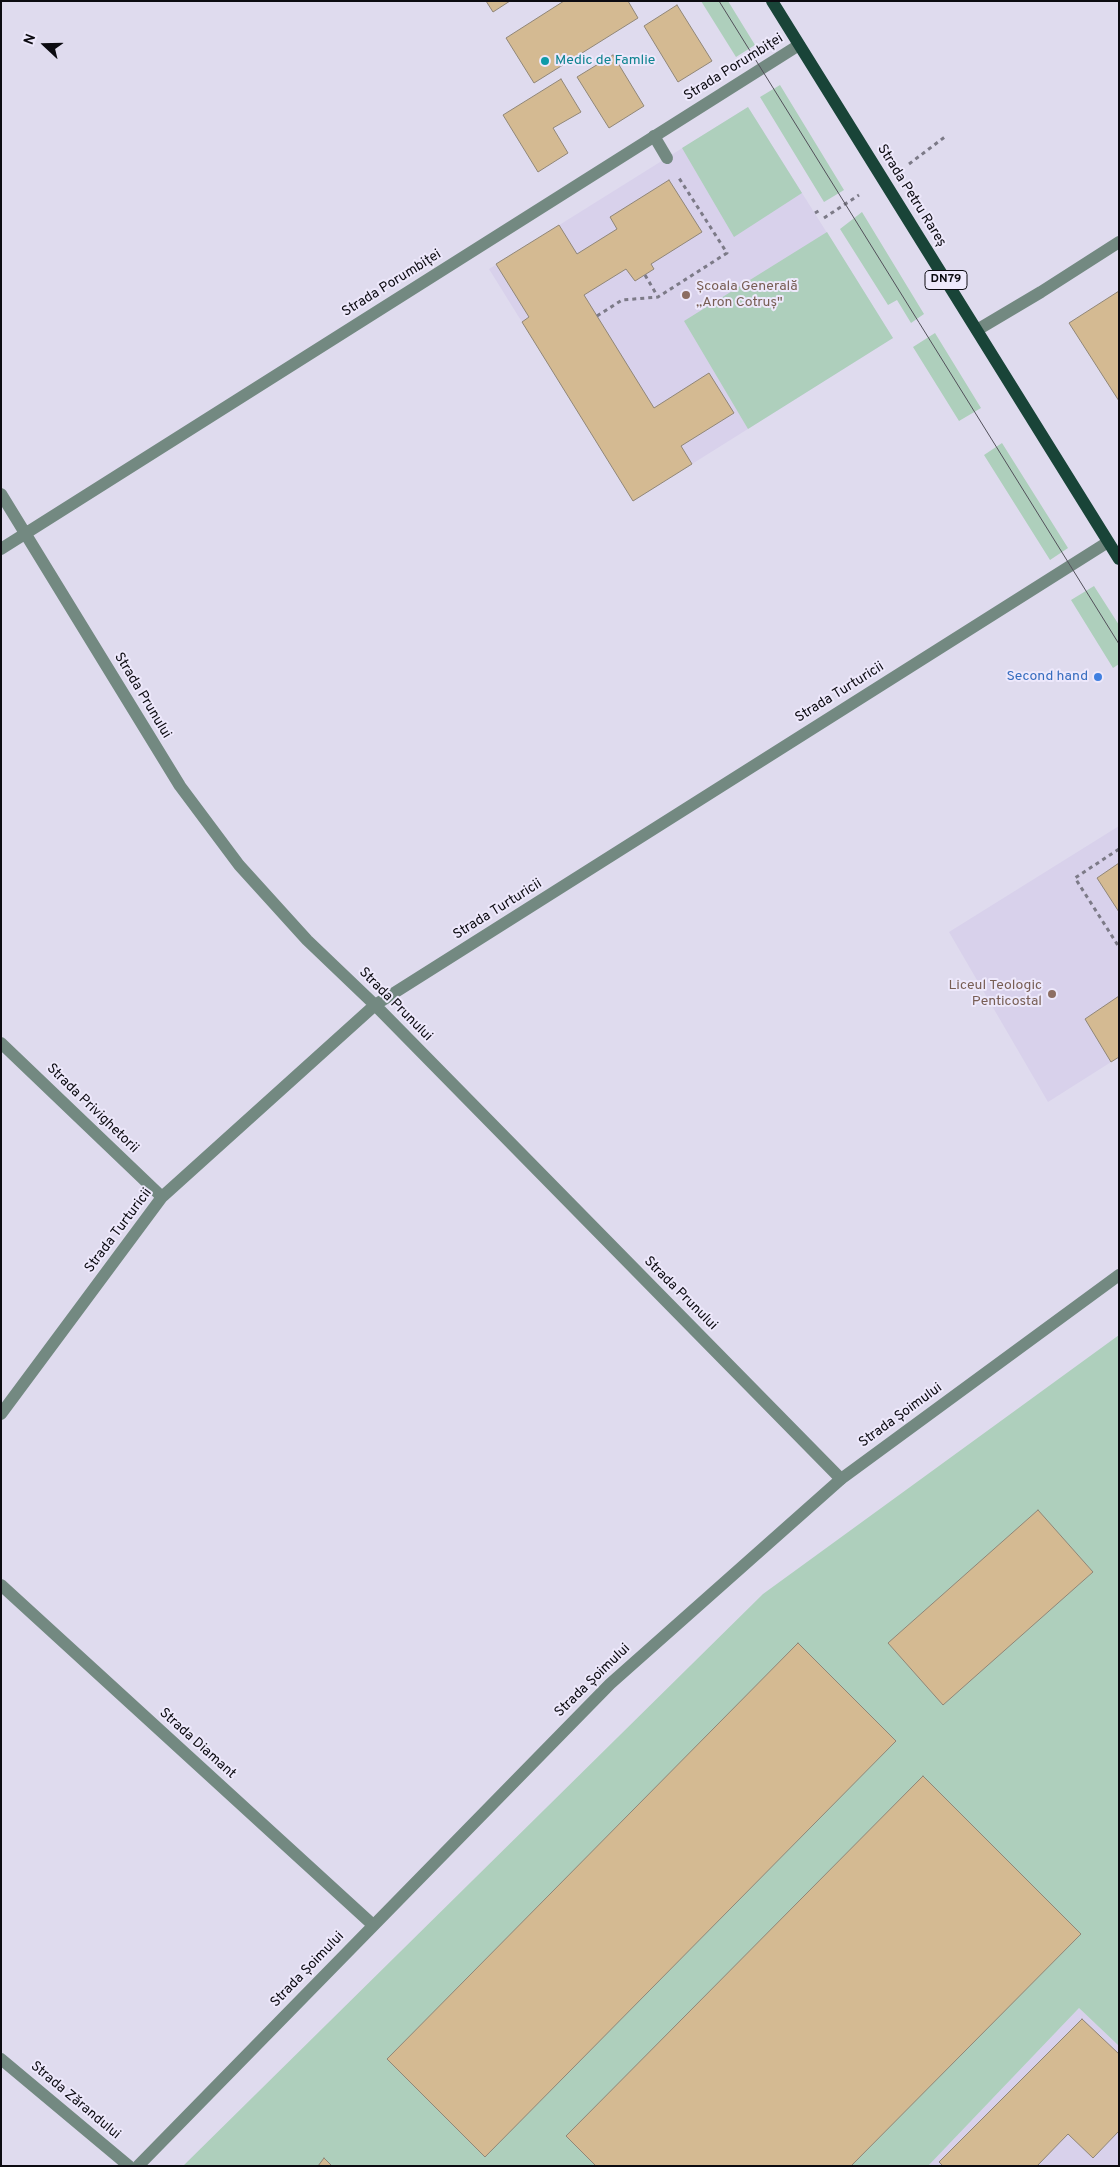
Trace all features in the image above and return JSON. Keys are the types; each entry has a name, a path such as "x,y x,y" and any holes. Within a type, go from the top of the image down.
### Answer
{"main road":[{"name":"Strada Petru Rareș","path":"772,1 1119,559"}],"street":[{"name":"Strada Porumbiței","path":"1,549 799,45"},
{"path":"654,136 666,158"},
{"path":"977,330 1119,242"},
{"name":"Strada Prunului","path":"1,494 180,786 239,865 306,940 375,1005 841,1479"},
{"name":"Strada Turturicii","path":"1,1414 162,1197 375,1005 1108,542"},
{"name":"Strada Privighetorii","path":"1,1043 162,1197"},
{"name":"Strada Șoimului","path":"138,2166 610,1684 841,1479 1119,1275"},
{"name":"Strada Diamant","path":"1,1585 373,1924"},
{"name":"Strada Zărandului","path":"1,2059 129,2166"}],"path":[{"path":"908,164 946,136"},
{"path":"597,316 622,300 658,297 727,253 666,158"},
{"path":"824,218 859,195"},
{"path":"815,213 820,210"},
{"path":"645,275 658,297"},
{"path":"1119,849 1075,878 1119,947"}],"shaded area":[{"name":"Școala Generală ,,Aron Cotruș\"","path":"748,107 893,338 633,501 489,269"},
{"name":"Liceul Teologic Penticostal","path":"1119,826 1119,1057 1048,1102 949,932"},
{"path":"1079,2008 1119,2046 1119,2166 928,2166"}],"green space":[{"path":"701,1 728,1 755,45 736,57"},
{"path":"780,85 844,190 824,202 760,97"},
{"path":"748,107 802,193 734,237 682,148"},
{"path":"862,212 924,314 911,323 897,300 888,305 840,229"},
{"path":"827,232 893,338 748,429 684,321"},
{"path":"935,333 981,408 959,421 913,347"},
{"path":"1002,443 1068,548 1050,560 984,455"},
{"path":"1094,586 1119,625 1119,664 1113,668 1071,600"},
{"path":"1119,1335 1119,2046 1079,2008 928,2166 183,2166 763,1594"}],"building":[{"path":"486,1 510,1 493,12"},
{"name":"Medic de Famlie","path":"564,1 628,1 638,18 534,83 506,38"},
{"path":"677,5 712,61 678,82 644,26"},
{"path":"613,55 644,106 609,128 577,77"},
{"path":"561,79 581,112 553,128 568,153 538,172 503,115"},
{"path":"669,180 702,232 651,264 654,269 635,281 626,269 584,295 654,408 709,373 734,413 681,446 692,464 633,501 522,322 529,317 496,264 559,225 577,254 617,229 610,217"},
{"path":"1119,291 1119,401 1069,323"},
{"path":"1119,863 1119,912 1097,878"},
{"path":"1119,996 1119,1057 1111,1062 1085,1019"},
{"path":"1038,1510 1093,1572 943,1705 888,1643"},
{"path":"798,1643 896,1741 485,2157 387,2059"},
{"path":"923,1776 1081,1934 851,2166 596,2166 566,2136"},
{"path":"1082,2019 1119,2054 1119,2131 1093,2158 1068,2134 1037,2166 943,2166 939,2162"},
{"path":"324,2158 332,2166 318,2166"}],"tram line":[{"path":"719,1 1119,644"}],"place":[{"name":"Medic de Famlie","path":"545,61"},
{"name":"Școala Generală ,,Aron Cotruș\"","path":"686,295"},
{"name":"Second hand","path":"1098,677"},
{"name":"Liceul Teologic Penticostal","path":"1052,994"}]}
